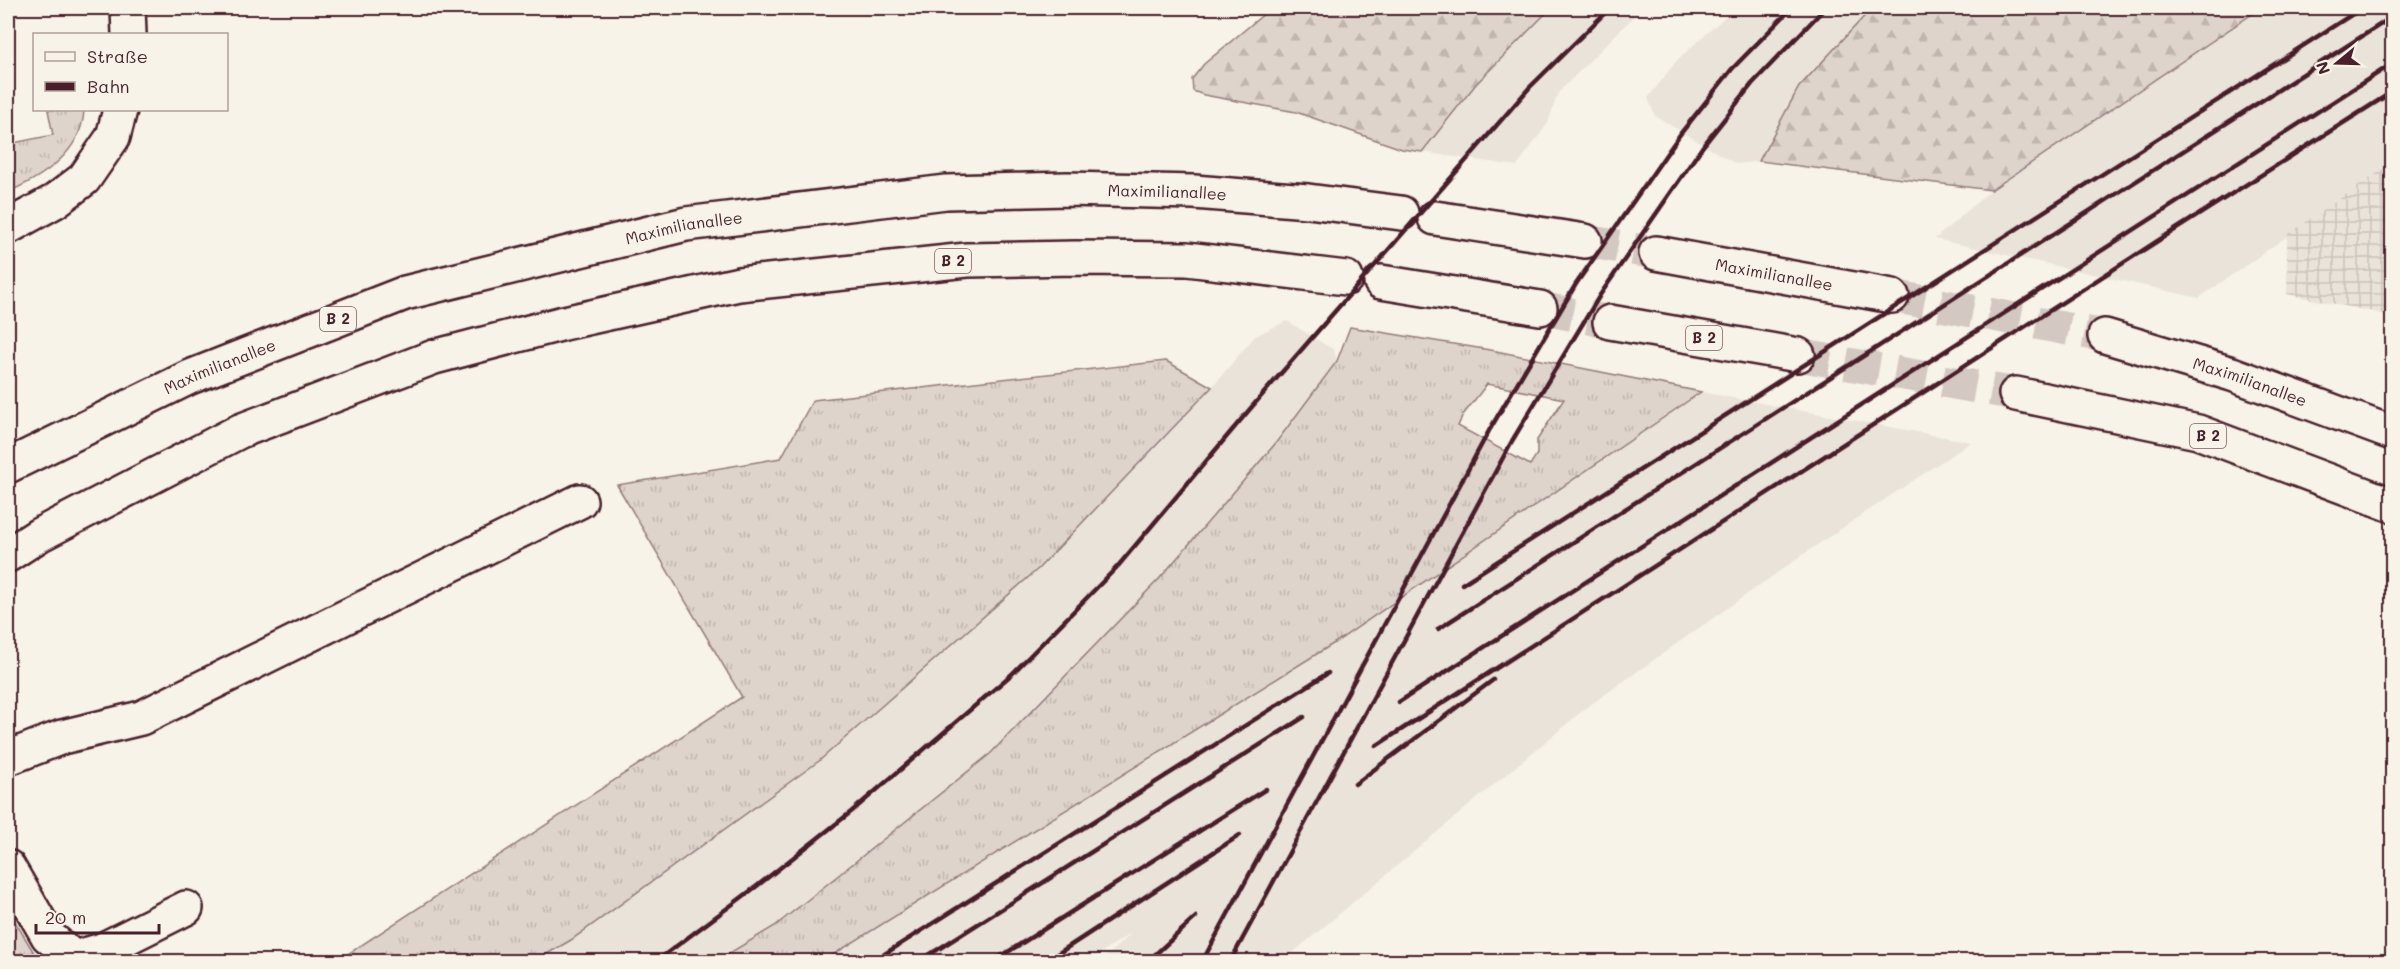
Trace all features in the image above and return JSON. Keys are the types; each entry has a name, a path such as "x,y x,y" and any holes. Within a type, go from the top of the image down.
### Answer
{"main road":[{"path":"128,8 129,33"},
{"path":"8,227 55,201 84,179 113,137 120,111"},
{"name":"Maximilianallee","path":"8,466 190,377 405,293 686,224 946,192 1056,189 1194,192 1308,201 1401,213"},
{"path":"1435,218 1585,241"},
{"name":"Maximilianallee","path":"1656,253 1892,296"},
{"name":"B 2","path":"8,555 39,535 240,431 434,357 564,323 739,284 967,260 1076,258 1187,259 1346,278"},
{"path":"1381,282 1540,308"},
{"name":"B 2","path":"1610,322 1798,355"},
{"name":"Maximilianallee","path":"2105,336 2232,374 2392,433"},
{"name":"B 2","path":"2016,394 2198,432 2392,505"},
{"path":"8,758 63,737 141,718 580,501"},
{"path":"8,867 48,936 74,958 102,950 186,908"}],"shaded area":[{"path":"1551,8 1642,8 1558,93 1548,123 1517,166 1422,152 1476,84"},
{"path":"1735,8 1872,8 1799,87 1759,161 1736,164 1655,116 1648,98 1677,60"},
{"path":"2261,8 2392,8 2392,163 2199,298 1935,239 1991,190"},
{"path":"2392,163 2392,316 2287,294 2287,235"},
{"path":"1287,321 1334,350 1337,361 1275,444 1160,578 991,753 775,926 716,961 535,962 571,940 819,761 1039,568 1212,387 1255,336"},
{"path":"1701,392 1971,442 1814,547 1587,707 1283,961 1102,961 1131,933 1088,961 823,962 1336,642"}],"green space":[{"path":"1271,8 1551,8 1476,84 1422,152 1402,149 1296,112 1193,91 1192,79 1204,64"},
{"path":"1872,8 2261,8 1991,190 1759,161 1799,87"},
{"path":"48,111 84,111 82,125 76,138 58,161 47,171 8,192 8,144 53,135"},
{"path":"1350,327 1496,351 1701,392 1336,642 823,961 716,961 775,926 991,753 1160,578 1275,444 1337,361","holes":["1487,384 1564,399 1537,440 1537,454 1530,465 1458,426 1463,415"]},
{"path":"1166,361 1212,387 1039,568 819,761 571,940 535,961 337,961 742,697 617,485 781,458 813,400"},
{"path":"8,910 39,961 8,961"}],"tunnel":[{"path":"1585,241 1656,253"},
{"path":"1892,296 2105,336"},
{"path":"1540,308 1610,322"},
{"path":"1798,355 2016,394"}],"railway":[{"path":"655,962 851,812 1012,674 1118,566 1250,409 1530,87 1610,8"},
{"path":"1202,962 1490,429 1576,284 1681,133 1732,69 1792,8"},
{"path":"1230,962 1512,441 1600,295 1703,146 1752,84 1825,8"},
{"path":"1462,584 2362,8"},
{"path":"1438,629 2392,17"},
{"path":"1399,702 2392,64"},
{"path":"1376,746 2392,92"},
{"path":"872,962 1328,673"},
{"path":"1355,784 1493,680"},
{"path":"918,962 1304,717"},
{"path":"992,962 1266,789"},
{"path":"1045,962 1240,835"},
{"path":"1147,962 1196,917"}]}
